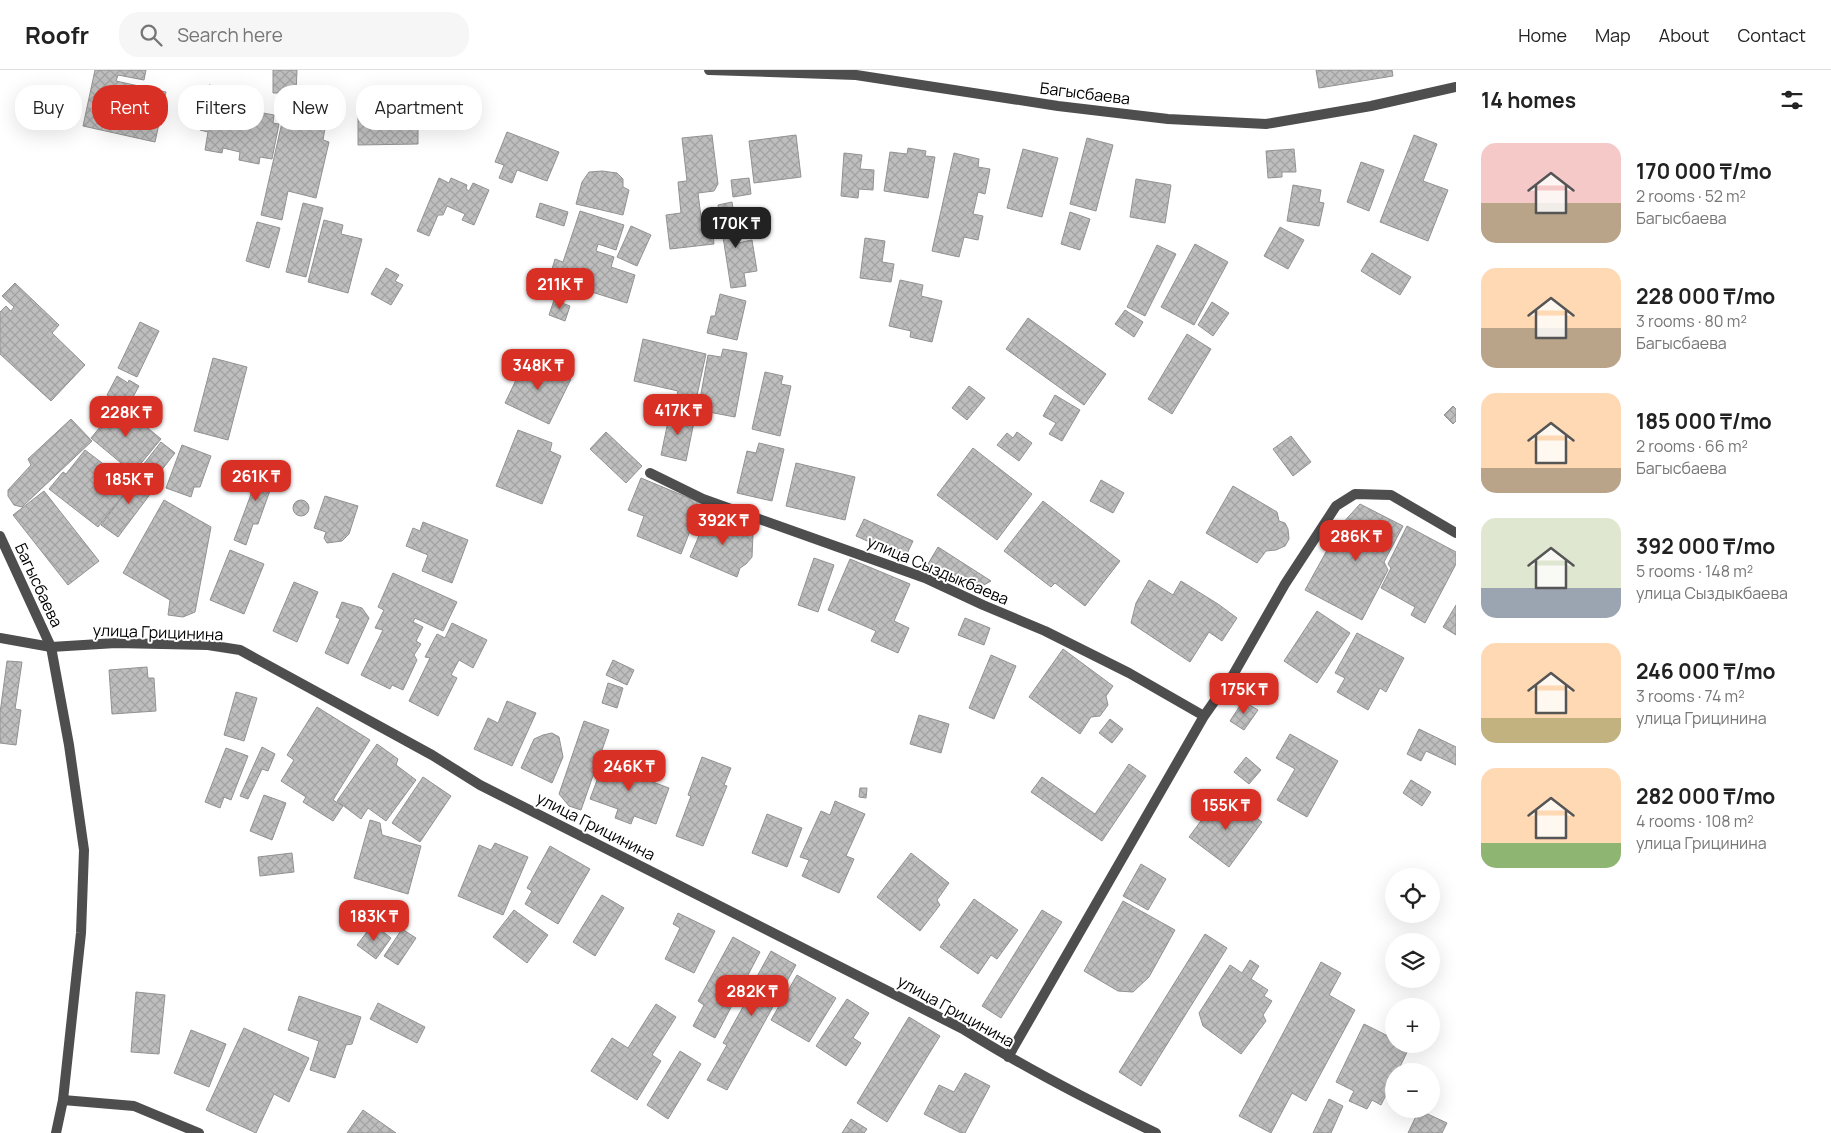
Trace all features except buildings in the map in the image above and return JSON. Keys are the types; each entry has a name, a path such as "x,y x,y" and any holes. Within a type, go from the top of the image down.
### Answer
{"street":[{"name":"Багысбаева","path":"709,70 856,75 1067,107 1168,119 1266,124 1371,106 1456,87"},
{"name":"улица Сыздыкбаева","path":"650,473 703,499 925,578 982,605 1045,631 1128,673 1204,716"},
{"path":"1008,1057 1204,716 1233,675 1285,584 1336,506 1355,494 1391,495 1456,533"},
{"name":"Багысбаева","path":"0,536 51,646 69,745 84,850 82,933 63,1100 56,1133"},
{"name":"улица Грицинина","path":"0,638 51,646 116,643 208,645 240,650 432,754 480,785 963,1029 1008,1057 1084,1099 1156,1133"},
{"path":"63,1100 134,1106 199,1133"}]}
